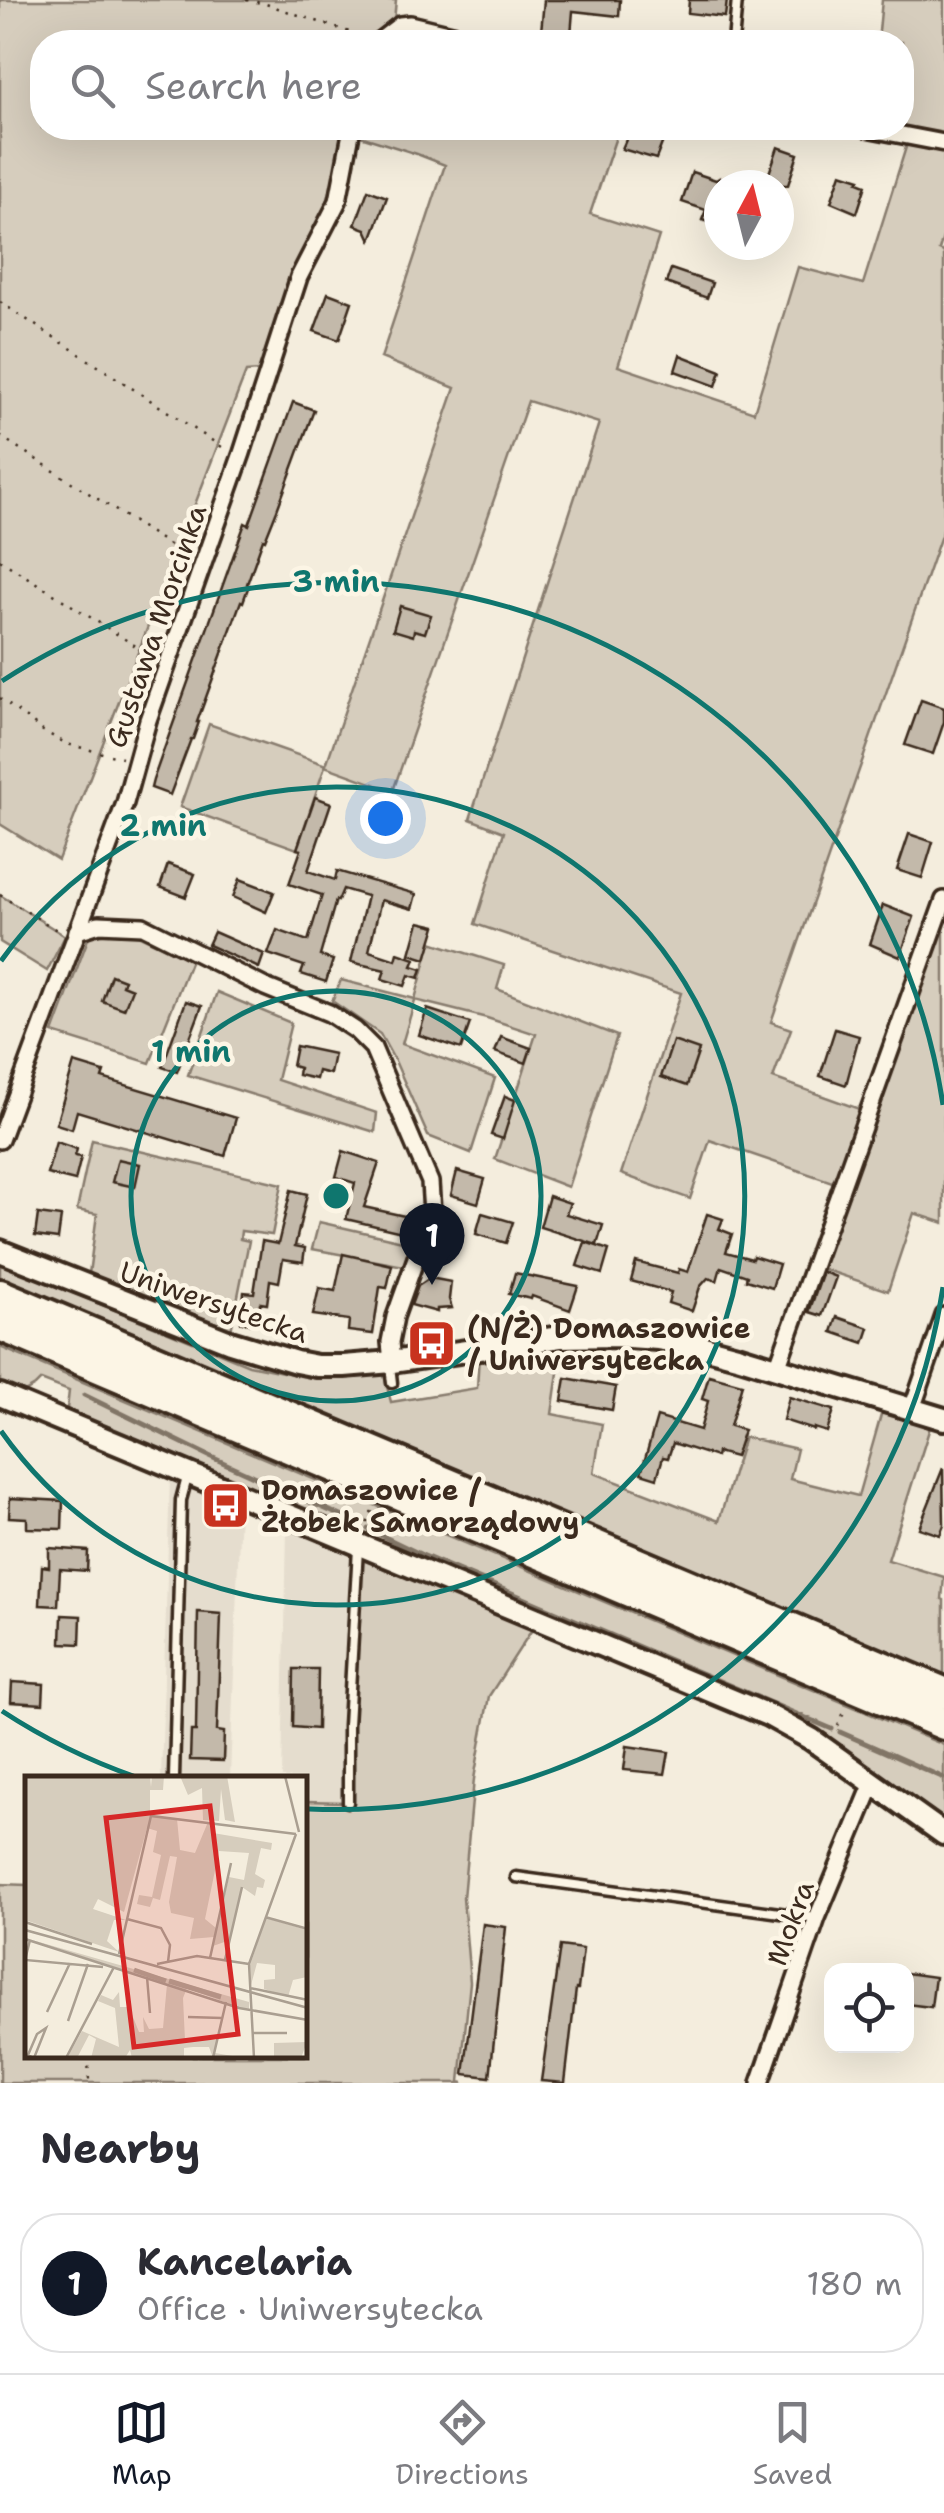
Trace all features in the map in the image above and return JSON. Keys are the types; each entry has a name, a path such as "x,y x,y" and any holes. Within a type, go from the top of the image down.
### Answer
{"highway":[{"path":"0,1295 944,1693"},
{"path":"0,1325 944,1724"}],"street":[{"path":"394,30 410,24 435,30"},
{"path":"914,137 944,143"},
{"name":"Gustawa Morcinka","path":"0,1140 125,803 167,666 300,277 338,201 350,140"},
{"path":"778,1368 944,900"},
{"path":"76,936 100,924 143,926 265,987 329,1013 374,1048 430,1182 432,1213 396,1317 390,1342 391,1369"},
{"name":"Uniwersytecka","path":"0,1251 266,1354 317,1366 391,1369 468,1359 533,1339 614,1336 696,1345 944,1418"},
{"path":"912,1409 944,1316"},
{"path":"0,1395 751,1707 798,1731 944,1834"},
{"name":"Mokra","path":"760,2083 817,1918 873,1783"}],"lane":[{"path":"734,30 737,0"},
{"path":"174,1776 182,1500 188,1474"},
{"path":"348,1802 358,1544"},
{"path":"516,1876 817,1918"}],"path":[{"path":"246,0 343,30"},
{"path":"0,302 240,459"},
{"path":"0,436 202,566"},
{"path":"0,560 167,666"},
{"path":"0,698 67,744 136,762"},
{"path":"0,895 76,936"},
{"path":"366,1524 375,1505"},
{"path":"838,1726 847,1704"},
{"path":"88,2058 89,2083"}],"shaded area":[{"path":"0,0 396,0 394,21 382,30 30,30 30,140 342,140 328,200 291,280 259,371 246,372 58,860 0,824"},
{"path":"882,0 944,0 944,135 914,131 914,30 879,30"},
{"path":"373,140 615,140 590,214 659,236 618,366 754,412 798,267 863,284 907,144 944,151 944,234 939,250 944,252 944,527 771,1022 791,1029 773,1078 862,1110 835,1183 710,1140 690,1199 621,1174 681,993 475,924 504,832 470,819 599,423 528,401 393,791 325,766 297,849 180,807 209,724 326,765 455,388 381,358 445,165"},
{"path":"0,895 65,936 47,971 0,942"},
{"path":"944,925 944,1223 914,1213 888,1291 820,1268"},
{"path":"138,935 191,960 150,1063 53,1033 89,936"},
{"path":"431,942 504,965 497,989 617,1036 568,1187 495,1159 536,1034 415,1000 402,1044 495,1078 471,1153 428,1136 380,1034 332,1001 341,980 415,999"},
{"path":"217,992 291,1023 277,1080 377,1113 375,1132 188,1075"},
{"path":"92,1140 282,1184 272,1235 241,1231 240,1239 249,1241 231,1331 89,1274 97,1214 77,1210"},
{"path":"319,1222 411,1243 404,1266 312,1249"},
{"path":"0,1263 249,1365 312,1378 383,1371 391,1402 477,1388 479,1355 562,1345 552,1414 602,1424 594,1473 719,1521 744,1437 797,1449 790,1479 858,1496 883,1408 931,1424 888,1560 944,1577 944,1677 0,1281"},
{"path":"0,1347 944,1745 944,1824 813,1733 69,1418 69,1391 41,1380 21,1394 0,1386"},
{"path":"170,1476 240,1507 230,1776 161,1776"},
{"path":"287,1527 358,1555 348,1802 308,1801 308,1776 282,1776"},
{"path":"358,1555 535,1625 489,1696 474,1779 463,1898 470,1982 460,2082 464,2083 0,2083 0,1884 25,1885 25,2058 308,2058 308,1801 347,1802"}],"building":[{"path":"544,0 620,0 619,16 573,11 571,30 541,30"},
{"path":"689,0 727,0 725,17 688,13"},
{"path":"626,140 663,140 656,159 622,149"},
{"path":"778,147 798,154 793,170 770,170"},
{"path":"692,172 704,176 704,209 682,202"},
{"path":"841,173 866,185 857,213 831,202"},
{"path":"368,190 387,197 371,240 366,229 355,225"},
{"path":"671,269 712,283 707,298 666,283"},
{"path":"328,293 352,302 339,340 314,331"},
{"path":"680,355 721,371 716,386 675,371"},
{"path":"293,402 314,410 170,795 151,788 153,780"},
{"path":"400,606 431,615 425,633 414,630 413,636 393,630"},
{"path":"921,700 944,708 944,722 933,754 905,745"},
{"path":"315,797 331,803 308,871 335,880 337,871 416,894 412,909 381,900 369,951 396,960 398,953 415,959 412,966 422,969 419,978 409,975 405,986 382,979 385,970 351,962 367,896 343,889 336,900 320,956 333,960 326,982 301,974 304,966 268,954 277,930 308,941 322,895 289,884"},
{"path":"909,834 933,842 922,878 897,870"},
{"path":"168,864 195,874 186,897 160,887"},
{"path":"240,879 274,892 266,912 233,897"},
{"path":"883,905 914,917 900,957 870,944"},
{"path":"419,922 436,926 426,959 410,954"},
{"path":"214,932 264,954 259,968 208,945"},
{"path":"111,975 124,980 122,985 132,989 124,1009 102,1001"},
{"path":"186,1001 202,1006 177,1072 162,1067"},
{"path":"427,1009 470,1023 461,1049 419,1035"},
{"path":"835,1029 859,1036 846,1085 820,1076"},
{"path":"501,1037 531,1048 526,1063 495,1052"},
{"path":"673,1041 699,1050 687,1086 661,1077"},
{"path":"296,1046 334,1054 330,1074 318,1071 316,1079 298,1075 299,1068 292,1066"},
{"path":"74,1063 104,1072 102,1078 236,1118 225,1156 77,1111 72,1129 56,1124"},
{"path":"505,1096 515,1100 503,1139 491,1135"},
{"path":"56,1142 77,1149 75,1156 81,1157 75,1181 47,1174"},
{"path":"343,1151 379,1163 364,1207 409,1217 406,1233 346,1219 355,1183 336,1177"},
{"path":"118,1159 140,1164 135,1187 112,1182"},
{"path":"457,1171 485,1179 478,1203 451,1195"},
{"path":"291,1190 307,1194 295,1246 305,1248 303,1262 283,1259 279,1282 270,1280 267,1304 260,1303 257,1324 241,1322 244,1292 254,1293 262,1241 278,1244"},
{"path":"549,1196 570,1203 566,1214 603,1225 597,1245 540,1227"},
{"path":"482,1213 513,1222 506,1243 476,1234"},
{"path":"38,1214 61,1217 58,1239 35,1236"},
{"path":"707,1214 723,1219 719,1229 732,1234 726,1252 779,1264 772,1288 721,1267 717,1281 708,1278 700,1287 692,1311 668,1303 671,1292 631,1281 636,1262 688,1272"},
{"path":"585,1242 609,1250 602,1274 577,1266"},
{"path":"343,1254 392,1265 387,1288 380,1287 373,1334 348,1331 349,1320 313,1315 319,1288 335,1291"},
{"path":"823,1272 836,1277 822,1316 809,1312"},
{"path":"515,1273 578,1286 570,1310 532,1296 531,1299 509,1294"},
{"path":"430,1278 451,1282 452,1308 437,1312 411,1305 418,1286"},
{"path":"837,1317 869,1328 864,1343 832,1332"},
{"path":"709,1375 742,1384 730,1426 744,1430 735,1457 717,1452 716,1457 673,1443 668,1458 663,1457 657,1478 641,1473 657,1417 700,1430 708,1401 702,1399"},
{"path":"566,1378 616,1387 612,1410 562,1401"},
{"path":"789,1397 834,1410 827,1432 783,1420"},
{"path":"943,1468 944,1525 940,1535 919,1528"},
{"path":"10,1498 63,1501 62,1529 27,1528 27,1518 9,1517"},
{"path":"49,1548 88,1551 87,1571 60,1569 58,1606 40,1605 42,1566 49,1567"},
{"path":"198,1612 221,1614 217,1731 224,1732 223,1761 190,1760 191,1731 196,1731"},
{"path":"62,1615 81,1616 80,1644 61,1643"},
{"path":"294,1669 318,1669 317,1729 293,1727"},
{"path":"12,1682 44,1684 43,1704 11,1702"},
{"path":"627,1746 669,1752 665,1774 624,1770"},
{"path":"483,1924 506,1927 490,2077 464,2074"},
{"path":"560,1946 583,1949 565,2083 541,2081"},
{"path":"914,1974 935,1977 931,2007 914,2005"}],"waterway":[{"path":"84,1395 361,1525"},
{"path":"368,1529 832,1729"},
{"path":"840,1732 944,1778"}],"place":[{"name":"Kancelaria","path":"432,1285"},
{"name":"(N/Ż) Domaszowice / Uniwersytecka","path":"432,1344"},
{"name":"Domaszowice / Żłobek Samorządowy","path":"226,1506"}]}
